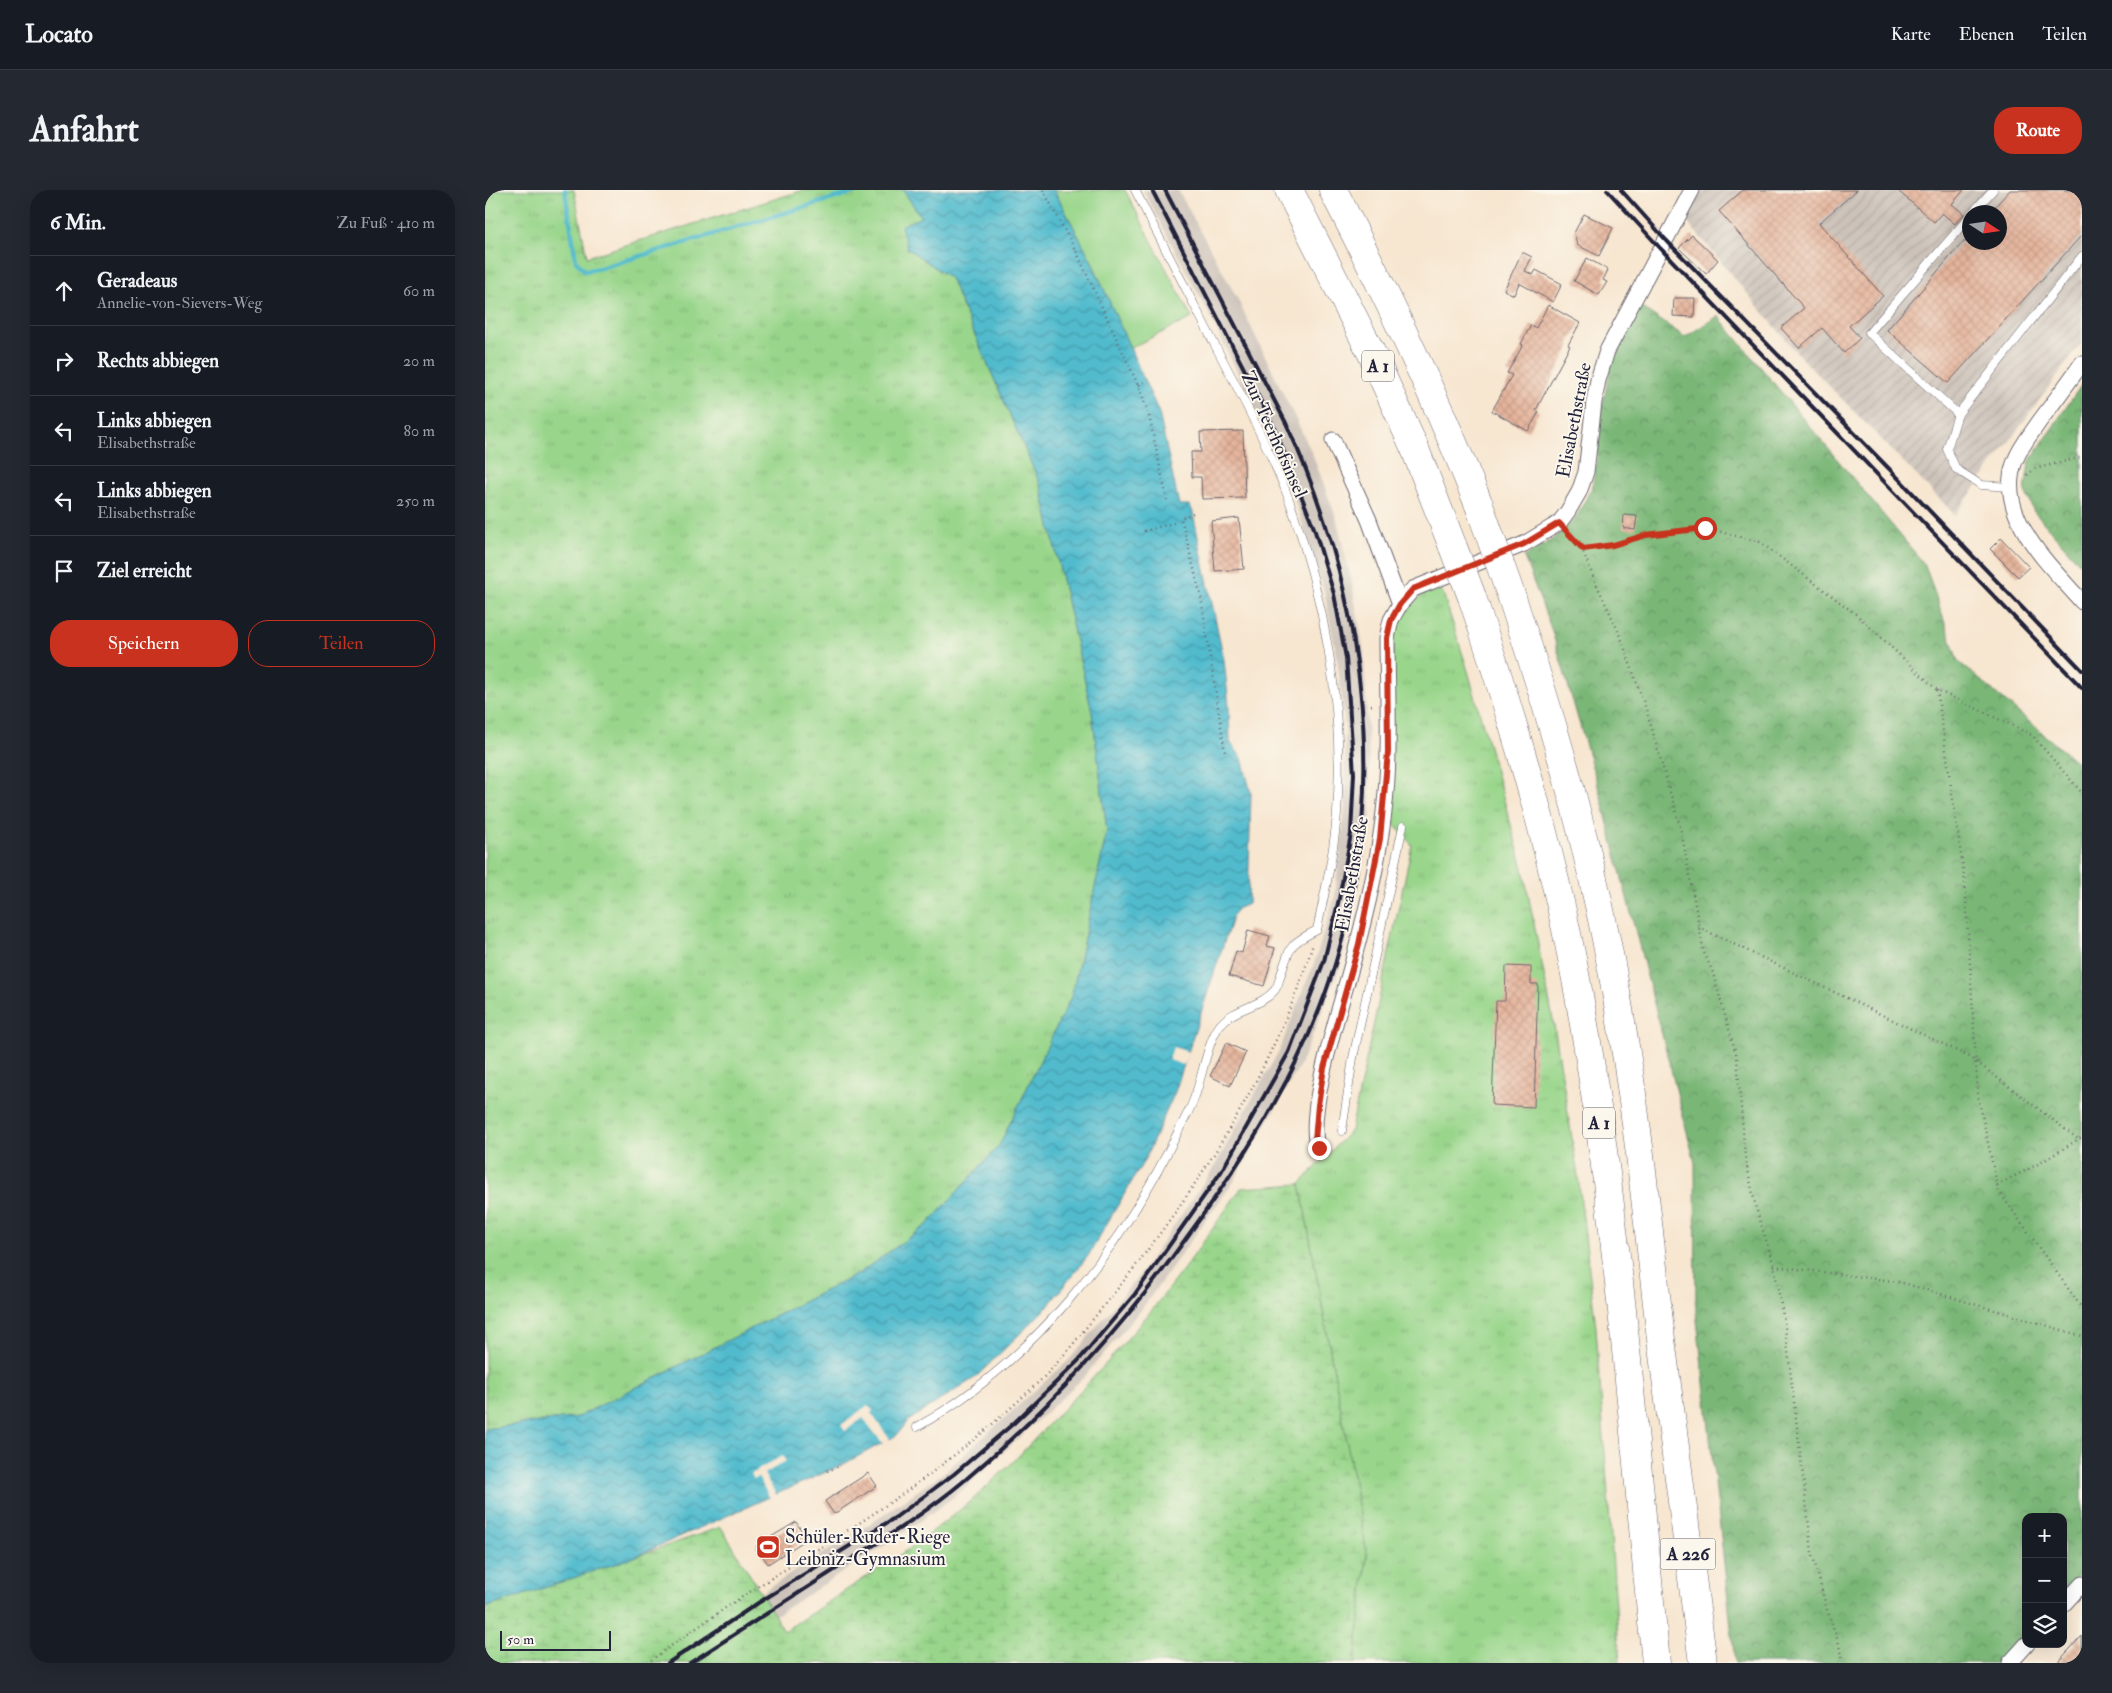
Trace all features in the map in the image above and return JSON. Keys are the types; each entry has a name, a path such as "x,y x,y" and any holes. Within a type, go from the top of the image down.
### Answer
{"highway":[{"name":"A 1","path":"1289,190 1373,356 1415,449 1472,597 1508,704 1536,804 1581,1004 1597,1104 1619,1290 1656,1663"},
{"name":"A 1","path":"1333,190 1381,284 1444,419 1479,505 1543,692 1572,792 1597,893 1634,1101 1673,1446 1693,1663"},
{"name":"A 226","path":"1673,1446 1703,1663"}],"street":[{"name":"Elisabethstraße","path":"1319,1148 1315,1140 1324,1068 1359,944 1380,839 1388,752 1387,638 1391,620 1400,604 1413,589 1524,544 1559,523 1579,492 1586,472 1594,402 1598,380 1607,351 1692,190"},
{"path":"2082,363 2015,459 2009,487 2013,508 2021,526 2082,602"},
{"path":"1333,440 1369,520 1400,604"},
{"path":"2065,1603 2082,1584"},
{"path":"2010,1663 2023,1648"}],"lane":[{"name":"Zur Teerhofsinsel","path":"917,1427 948,1409 982,1384 1019,1352 1064,1307 1105,1256 1165,1159 1195,1098 1219,1026 1232,1013 1266,999 1276,989 1292,945 1317,930 1332,861 1337,813 1338,758 1335,708 1331,663 1315,583 1285,490 1248,408 1135,190"},
{"path":"1979,205 1993,190"},
{"path":"1958,414 1869,333 1962,225"},
{"path":"2009,487 1981,485 1956,469 1947,449 1958,414 2082,256"},
{"path":"1342,1131 1353,1058 1403,826"}],"path":[{"path":"1043,190 1077,253 1138,385 1148,411 1167,500"},
{"path":"1138,385 1147,381"},
{"path":"2009,487 2034,469 2082,457"},
{"path":"1193,514 1181,518 1201,597 1225,752"},
{"path":"1144,531 1177,522"},
{"path":"1559,523 1583,549 1620,635 1647,712 1681,830 1704,953 1712,970 1737,1057 1745,1157 1756,1208 1774,1266 1785,1327 1812,1552 1827,1610 1839,1644 1841,1663"},
{"path":"1583,549 1613,545 1646,535 1705,528 1760,542 1857,615 1937,690 2032,735 2082,793"},
{"path":"1937,690 1965,882 1975,1061 1980,1112 1998,1190 2082,1308"},
{"path":"1335,708 1387,704"},
{"path":"1698,927 1975,1061 2078,1139"},
{"path":"1997,1185 2042,1162 2082,1137"},
{"path":"1774,1266 1900,1282 2082,1336"},
{"path":"827,1470 840,1466"}],"shaded area":[{"path":"1143,190 1178,190 1237,298 1312,453 1336,517 1351,578 1364,653 1371,809 1369,838 1340,967 1301,1063 1234,1181 1143,1307 1084,1377 963,1490 898,1537 704,1663 657,1663 761,1593 879,1518 947,1470 1070,1359 1144,1269 1213,1169 1279,1051 1315,961 1335,895 1345,808 1345,725 1337,657 1324,590 1284,468 1212,320"},
{"path":"1701,190 2082,190 2082,342 1955,515 1798,354 1685,219"}],"green space":[{"path":"485,190 574,190 587,257 804,190 903,190 921,217 907,248 950,278 1041,486 1092,712 1107,831 1072,995 999,1146 927,1225 858,1274 578,1417 485,1429"},
{"path":"1054,190 1125,190 1192,318 1130,348 1091,260"},
{"path":"1638,305 1685,337 1718,316 1925,565 1958,661 2082,767 2082,1571 2067,1588 2067,1513 2022,1513 2022,1636 1997,1663 1735,1663 1696,1311 1695,1163 1600,793 1552,631 1524,557 1553,539 1576,518 1592,487 1597,461 1600,418 1615,346"},
{"path":"2082,384 2082,566 2034,512 2025,491 2029,462"},
{"path":"1441,587 1468,671 1523,868 1554,1025 1578,1176 1596,1328 1620,1663 1355,1663 1367,1554 1300,1184 1351,1130 1412,845 1389,818 1393,639 1401,618 1420,596"},
{"path":"1300,1184 1367,1554 1355,1663 485,1663 485,1608 721,1527 784,1631 915,1545 971,1501 1011,1464 1104,1366 1152,1310 1192,1258 1241,1188"}],"water":[{"path":"903,190 1054,190 1091,260 1159,413 1179,505 1190,505 1193,513 1224,660 1229,706 1230,742 1242,758 1251,793 1248,904 1237,909 1233,915 1175,1092 1145,1159 1088,1256 1047,1307 976,1377 908,1421 897,1435 840,1466 629,1559 485,1608 485,1429 578,1417 858,1274 927,1225 999,1146 1072,995 1107,831 1092,712 1041,486 950,278 907,248 901,226 921,217"}],"pier":[{"path":"1173,1047 1189,1052 1184,1065 1169,1060"},
{"path":"868,1405 873,1411 871,1413 891,1441 884,1445 863,1418 845,1431 841,1425"},
{"path":"782,1456 786,1461 764,1474 777,1496 770,1498 758,1477 754,1479 751,1474"}],"building":[{"path":"1743,190 1857,190 1819,223 1883,296 1849,326 1860,338 1844,353 1822,328 1799,348 1781,328 1804,308 1719,211"},
{"path":"1897,190 1964,190 1952,204 1962,212 1962,216 1955,224 1942,213 1934,222"},
{"path":"2010,190 2082,190 2082,235 1948,383 1887,330 1962,243 1962,250 2007,250 2007,205 1996,205"},
{"path":"1584,214 1613,228 1599,256 1577,245 1574,233"},
{"path":"1692,235 1718,260 1706,274 1679,248"},
{"path":"1522,252 1532,257 1525,271 1533,275 1536,270 1562,284 1553,302 1519,283 1514,295 1504,290"},
{"path":"1587,258 1608,270 1603,280 1607,282 1599,295 1574,281"},
{"path":"1674,298 1695,298 1694,317 1673,316"},
{"path":"1548,305 1580,323 1536,410 1539,412 1528,431 1492,411 1512,375 1507,373 1523,345 1521,344 1531,325 1536,328"},
{"path":"1243,431 1245,498 1202,499 1201,477 1192,477 1191,452 1201,452 1200,432"},
{"path":"1624,515 1637,516 1635,530 1623,528"},
{"path":"1239,518 1244,569 1215,571 1211,521"},
{"path":"2001,538 2029,567 2018,577 1990,549"},
{"path":"1248,930 1270,936 1267,946 1275,948 1264,986 1229,976 1236,951 1242,953"},
{"path":"1506,966 1531,967 1531,984 1538,984 1534,1107 1492,1105 1496,1001 1505,1001"},
{"path":"1226,1043 1246,1052 1230,1086 1210,1076"},
{"path":"868,1473 877,1486 834,1514 825,1501"},
{"path":"796,1522 807,1539 768,1564 756,1546"},
{"path":"2082,1636 2082,1663 2057,1663"}],"waterway":[{"path":"565,190 576,261 585,271 862,190"}],"railway":[{"path":"668,1663 758,1603 896,1517 954,1474 1014,1423 1078,1361 1135,1294 1221,1172 1289,1052 1324,961 1339,899 1351,834 1354,774 1346,658 1334,594 1314,528 1274,427 1152,190"},
{"path":"690,1663 935,1504 997,1452 1084,1366 1137,1304 1232,1173 1292,1071 1309,1035 1336,961 1353,894 1362,825 1364,757 1360,688 1350,620 1334,552 1312,487 1286,423 1165,190"},
{"path":"1607,190 1661,249 2082,688"},
{"path":"1621,190 1666,240 2082,670"}],"place":[{"name":"Schüler-Ruder-Riege Leibniz-Gymnasium","path":"768,1547"}],"route":[{"path":"1319,1148 1315,1140 1324,1068 1359,944 1380,839 1388,752 1387,638 1391,620 1400,604 1413,589 1524,544 1559,523 1583,549 1613,545 1646,535 1705,528"}]}
